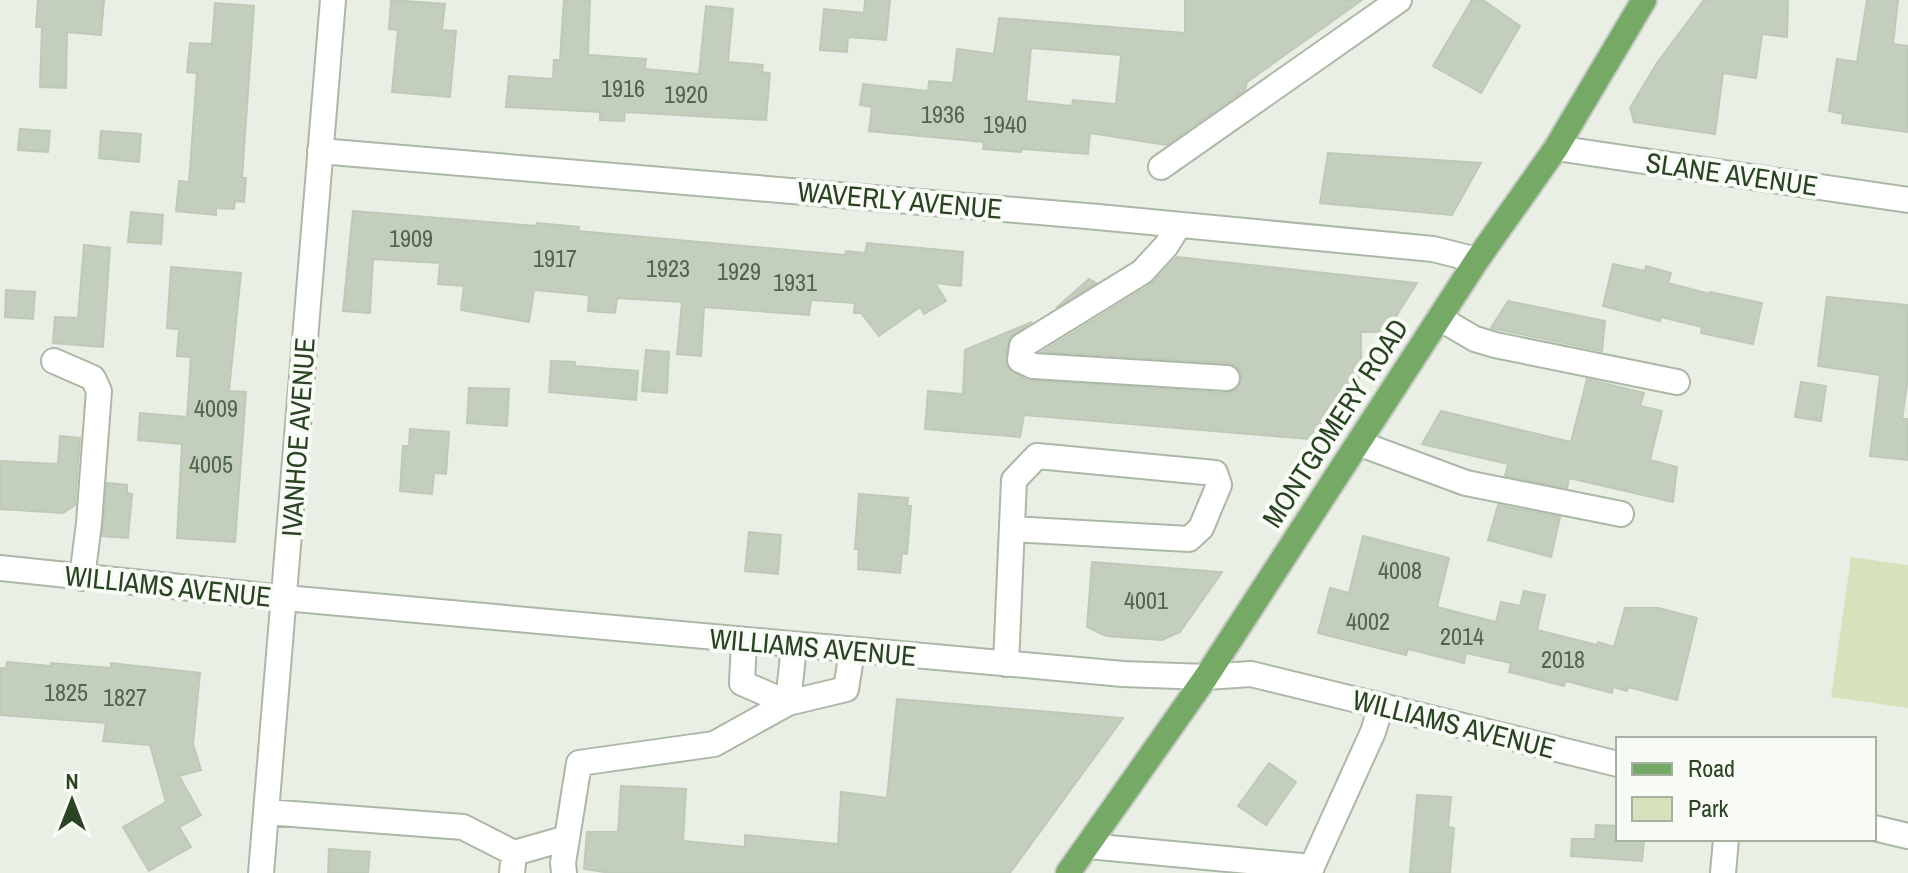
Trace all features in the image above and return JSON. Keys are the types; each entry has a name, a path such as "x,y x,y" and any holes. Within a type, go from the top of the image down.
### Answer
{"main road":[{"name":"MONTGOMERY ROAD","path":"1068,873 1206,677 1477,260 1556,148 1644,0"}],"street":[{"name":"IVANHOE AVENUE","path":"261,873 333,0"},
{"path":"1161,167 1399,0"},
{"name":"SLANE AVENUE","path":"1556,148 1908,200"},
{"name":"WAVERLY AVENUE","path":"320,151 1179,225 1433,249 1477,260"},
{"path":"1179,225 1166,246 1142,272 1022,346 1020,360 1033,366 1227,378"},
{"path":"1439,318 1475,339 1495,345 1677,382"},
{"path":"54,361 93,378 99,391 82,578"},
{"path":"1358,443 1466,483 1621,514"},
{"path":"1006,664 1014,480 1037,456 1215,473 1219,485 1201,528 1189,539 1012,529"},
{"name":"WILLIAMS AVENUE","path":"0,568 285,598 1123,674 1206,677 1251,674 1616,764"},
{"path":"744,641 742,683 788,703"},
{"path":"788,703 794,646"},
{"path":"564,873 579,763 714,744 788,703 846,689 852,651"},
{"path":"1088,846 1311,870 1373,732 1381,706"},
{"path":"266,812 463,827 513,863 567,838"},
{"path":"1876,828 1908,836"},
{"path":"1723,873 1726,841"}],"green space":[{"path":"1851,557 1908,565 1908,708 1831,697"}],"building":[{"path":"38,0 104,0 101,35 67,32 66,88 40,87 42,27 36,27"},
{"path":"391,0 445,4 442,30 456,31 450,97 392,92 398,30 389,29"},
{"path":"564,0 590,0 588,55 646,59 645,69 699,74 706,6 733,9 728,62 763,65 762,72 770,73 766,120 625,112 624,121 600,120 600,112 506,107 509,76 553,79 554,60 560,60"},
{"path":"865,0 890,0 886,40 848,37 847,52 820,50 824,9 864,13"},
{"path":"1185,0 1362,0 1247,82 1245,90 1166,145 1090,133 1088,154 983,149 984,142 869,131 872,107 860,105 863,84 928,91 929,81 953,83 957,49 994,54 999,18 1185,33","holes":["1031,48 1121,55 1116,104 1073,100 1072,106 1026,101"]},
{"path":"1472,0 1483,0 1520,26 1481,93 1433,66"},
{"path":"1704,0 1788,0 1787,37 1762,34 1756,78 1723,73 1715,134 1634,122 1630,108 1657,63"},
{"path":"1867,0 1898,0 1893,44 1908,46 1908,132 1842,123 1843,114 1829,111 1837,59 1857,62"},
{"path":"215,3 254,6 242,178 246,178 244,202 235,201 234,209 216,208 216,215 176,211 179,181 189,182 197,73 187,72 190,43 212,44"},
{"path":"20,129 50,131 48,152 18,150"},
{"path":"101,131 141,134 139,162 99,158"},
{"path":"1328,153 1481,163 1452,215 1320,203"},
{"path":"353,211 536,226 537,223 579,227 578,231 845,255 846,251 865,253 867,243 963,252 961,286 935,283 946,301 924,314 920,307 879,336 861,313 854,313 855,303 811,300 809,315 704,307 701,356 677,354 682,302 617,298 615,313 588,311 589,295 534,290 529,322 461,310 464,286 438,284 440,263 373,259 370,313 343,311"},
{"path":"131,212 163,215 161,244 128,242"},
{"path":"84,245 110,248 103,347 53,343 55,317 78,318"},
{"path":"1177,257 1417,283 1386,332 1361,332 1361,375 1321,440 1024,415 1020,437 925,429 928,391 963,394 965,350 1032,322 1010,337 1005,358 1007,368 1027,380 1226,393 1234,391 1242,380 1241,372 1228,363 1042,352 1150,285"},
{"path":"1613,264 1645,271 1646,266 1671,273 1668,283 1762,303 1753,344 1701,333 1702,327 1661,317 1660,321 1603,306"},
{"path":"171,267 241,273 229,391 246,392 235,542 177,538 182,444 138,440 140,413 187,417 191,357 177,356 179,329 167,328"},
{"path":"1089,279 1096,283 1056,308"},
{"path":"6,290 35,292 33,319 5,317"},
{"path":"1827,297 1908,305 1908,378 1902,419 1908,419 1908,460 1870,456 1880,375 1818,366"},
{"path":"1508,301 1605,321 1602,351 1491,328"},
{"path":"646,350 669,352 667,393 642,391"},
{"path":"551,361 638,371 636,400 549,392"},
{"path":"1587,379 1644,393 1640,406 1662,411 1650,460 1677,467 1673,502 1569,478 1567,488 1505,476 1508,464 1422,444 1441,411 1571,442"},
{"path":"1801,382 1826,386 1821,421 1795,417"},
{"path":"469,388 509,389 507,426 467,423"},
{"path":"410,429 449,432 446,474 434,473 432,494 400,491 403,446 409,446"},
{"path":"60,436 80,438 75,505 63,513 0,509 0,461 58,464"},
{"path":"107,483 127,485 127,493 132,494 128,538 102,536"},
{"path":"859,494 908,498 907,506 911,506 907,554 902,553 900,573 858,569 859,549 855,549"},
{"path":"1498,505 1560,517 1551,557 1488,540"},
{"path":"749,532 781,535 778,574 745,571"},
{"path":"1363,536 1449,558 1437,607 1496,622 1501,602 1520,606 1524,591 1545,595 1537,630 1597,645 1598,642 1614,647 1625,608 1658,608 1697,618 1677,700 1628,687 1627,691 1613,687 1612,693 1566,681 1564,686 1509,672 1511,663 1466,653 1464,663 1408,649 1406,655 1318,633 1330,588 1349,593"},
{"path":"1092,562 1222,572 1180,632 1162,640 1106,636 1087,627"},
{"path":"7,662 111,668 111,663 200,673 193,744 201,770 179,776 201,815 179,827 191,847 149,871 123,827 166,802 150,745 103,741 106,723 0,715 0,668 6,668"},
{"path":"897,699 1123,718 1010,873 611,873 584,869 587,832 618,832 621,786 686,789 683,841 745,847 745,835 838,844 841,792 887,798"},
{"path":"1269,763 1296,782 1266,825 1238,806"},
{"path":"1417,795 1451,797 1448,827 1454,828 1450,873 1410,873"},
{"path":"1596,825 1616,826 1616,841 1644,841 1642,861 1571,856 1572,839 1595,839"},
{"path":"329,849 370,852 368,873 328,873"}]}
